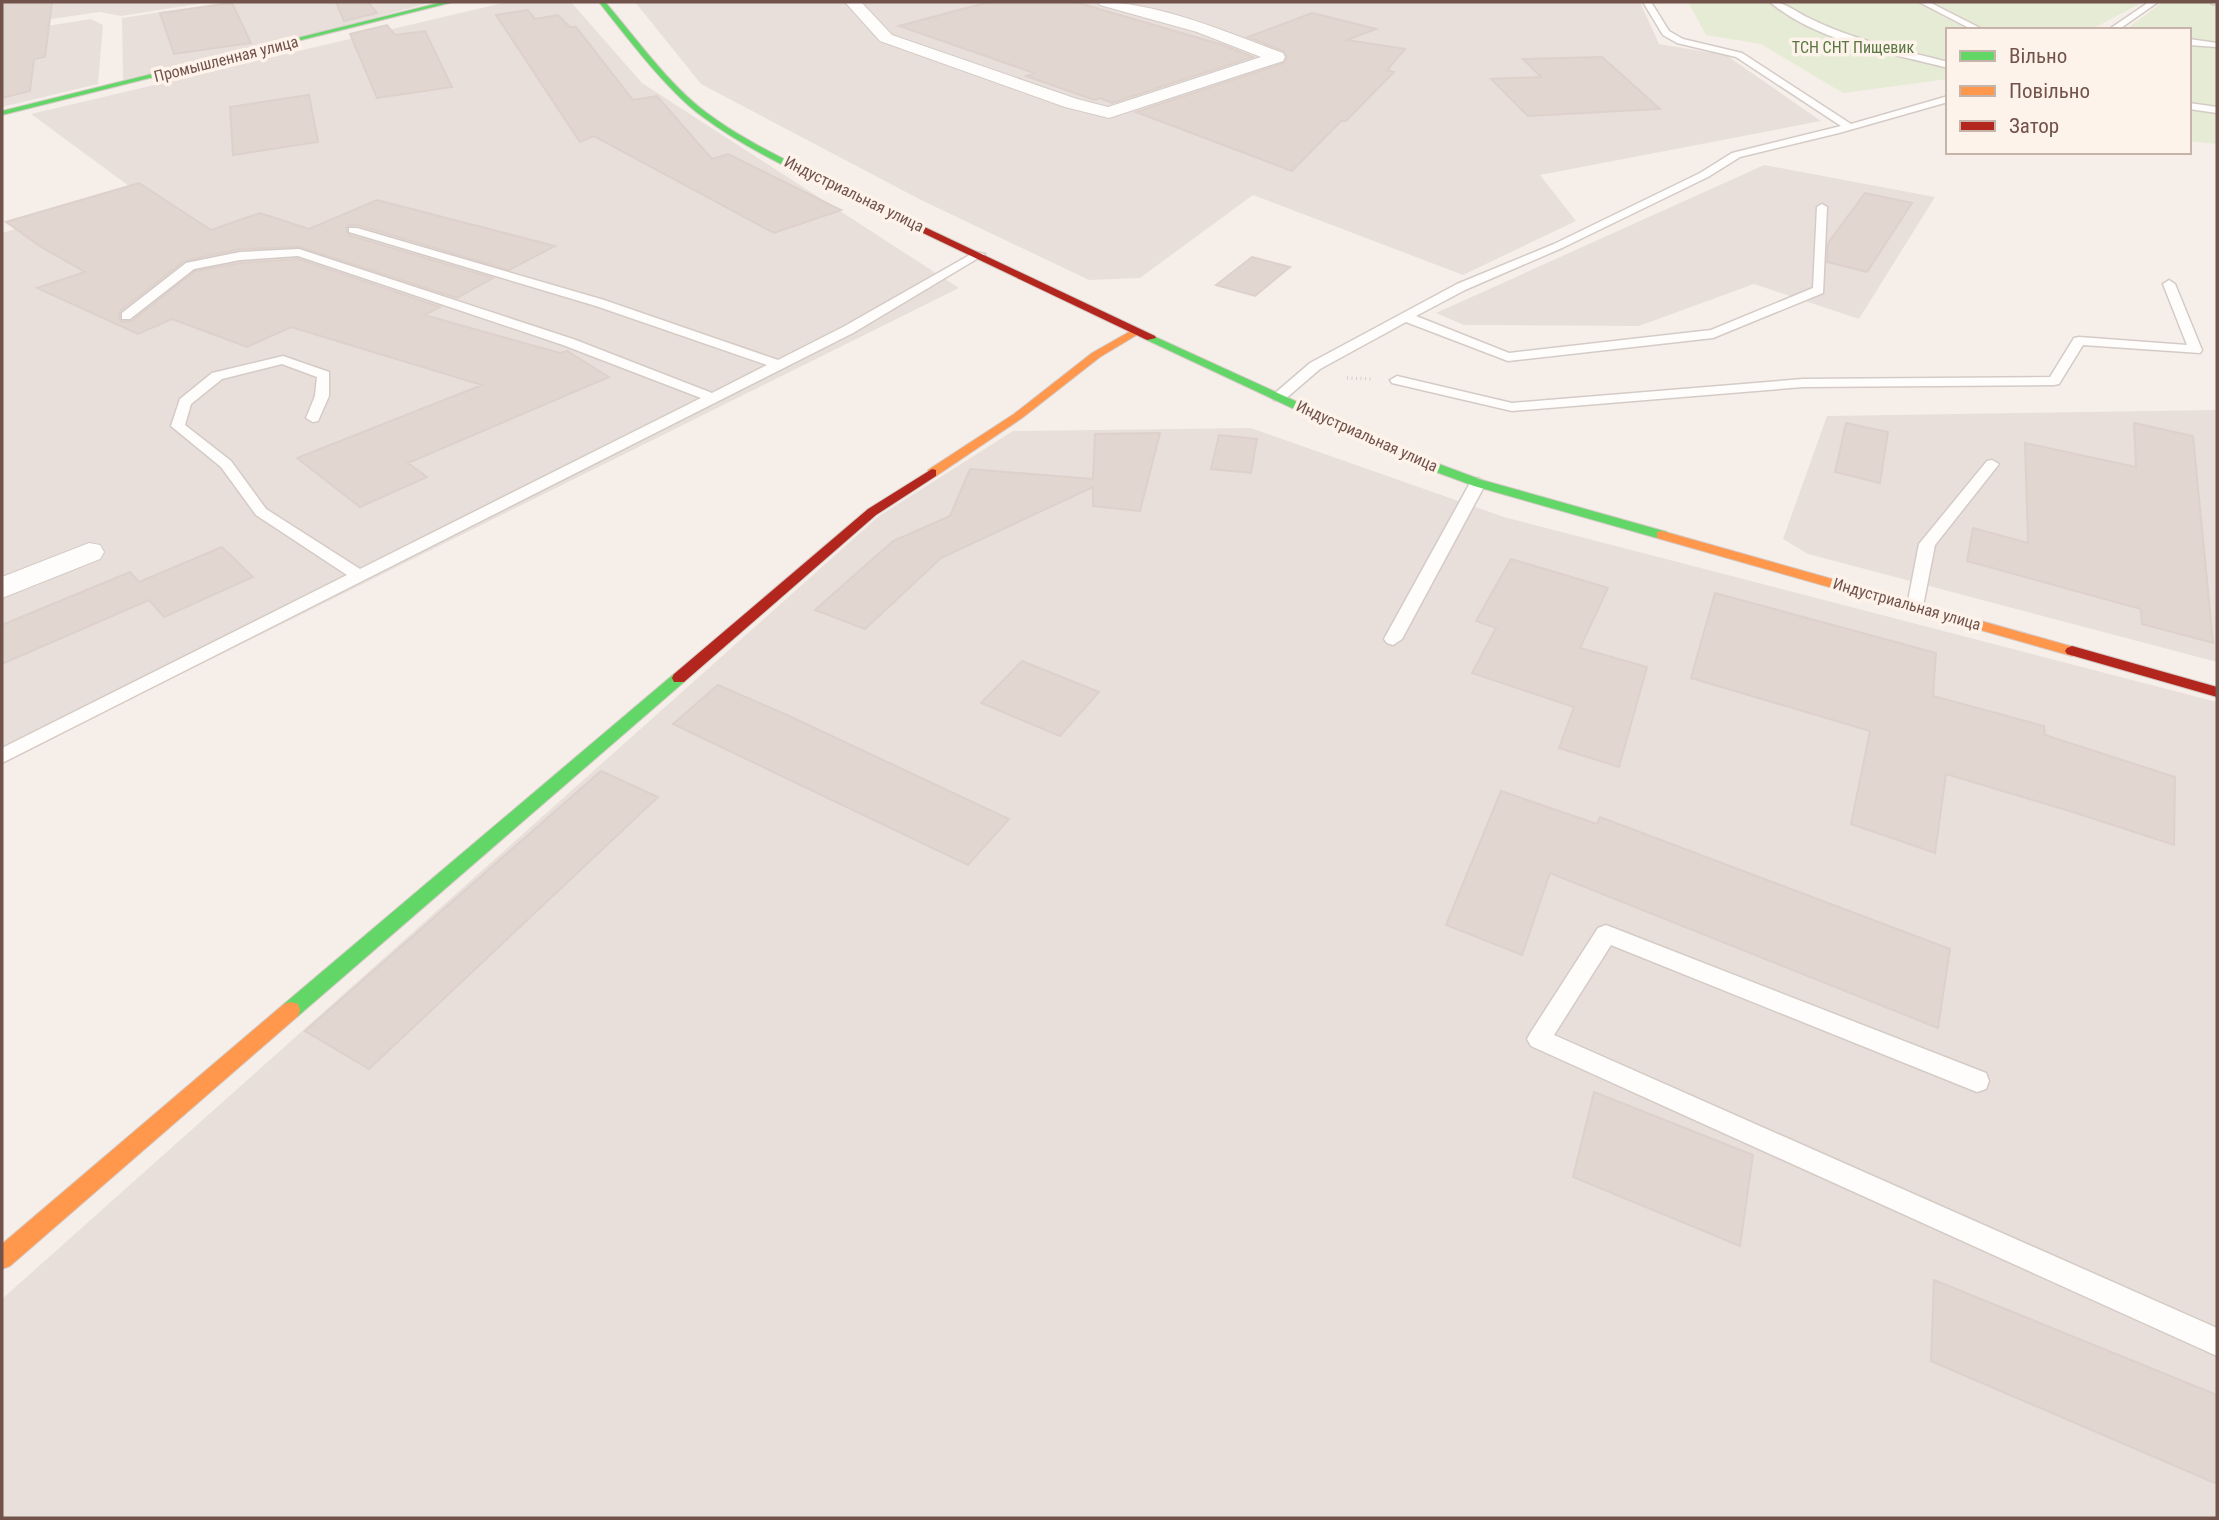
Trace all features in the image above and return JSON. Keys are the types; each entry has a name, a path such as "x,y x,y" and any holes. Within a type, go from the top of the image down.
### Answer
{"main road":[{"name":"Промышленная улица","path":"2,113 450,2"},
{"name":"Индустриальная улица","path":"602,2 669,80 703,114 740,138 849,194 1405,456 1478,483 2217,692"},
{"path":"2,1258 872,512 1018,416 1096,355 1136,331"}],"street":[{"path":"853,2 886,38 1071,103 1109,113 1277,57 1203,29 1105,2"},
{"path":"2,588 89,552"}],"lane":[{"path":"1647,2 1666,33 1680,41 1739,55 1849,127"},
{"path":"1774,2 1804,22 1833,34 1946,64"},
{"path":"1923,2 1976,28"},
{"path":"2115,28 2154,2"},
{"path":"2191,42 2217,45"},
{"path":"1279,397 1315,366 1461,287 1558,246 1704,175 1736,155 1946,100"},
{"path":"2191,106 2217,110"},
{"path":"1406,317 1508,357 1713,334 1819,290 1822,207"},
{"path":"352,230 600,303 779,365"},
{"path":"126,316 190,266 240,257 299,252 591,350 713,398"},
{"path":"2,756 848,330 979,254"},
{"path":"1396,380 1512,407 1802,383 2054,381 2079,341 2195,350 2169,284"},
{"path":"313,418 322,396 324,375 283,360 217,376 185,402 178,426 226,464 261,512 359,576"},
{"path":"1915,607 1927,544 1992,464"},
{"path":"1393,639 1478,483"},
{"path":"1977,1081 1606,934 1539,1039 2217,1342"}],"shaded area":[{"path":"2,2 210,2 121,16 100,12 2,26"},
{"path":"227,2 433,2 123,80 122,18"},
{"path":"507,2 571,2 642,83 959,288 2,763 2,233 137,192 31,114"},
{"path":"635,2 1640,2 1659,44 1726,55 1821,121 1540,175 1576,221 1463,275 1253,195 1140,278 1089,280 921,200 701,84"},
{"path":"91,19 103,25 98,84 2,107 2,33"},
{"path":"1764,165 1935,197 1859,319 1754,284 1639,326 1464,325 1436,313"},
{"path":"2217,410 2217,662 1808,554 1783,539 1827,416"},
{"path":"1251,428 1504,517 2217,702 2217,1518 2,1518 2,1299 879,516 1013,431"}],"green space":[{"name":"ТСН СНТ Пищевик","path":"1688,2 2143,2 2094,28 1946,28 1946,79 1843,93 1761,44 1706,35"},
{"path":"2163,2 2217,2 2217,42 2191,39 2191,28 2128,28"},
{"path":"2191,45 2217,48 2217,144 2191,141"}],"building":[{"path":"2,2 52,2 45,57 34,59 30,91 2,98"},
{"path":"336,2 368,2 377,13 344,21"},
{"path":"989,2 1075,2 1223,45 1253,57 1112,103 1100,98 1094,100 1026,76 1034,73 899,26"},
{"path":"232,3 251,43 174,54 160,13"},
{"path":"528,10 535,19 558,15 570,27 576,27 633,100 657,96 712,159 728,154 841,210 774,233 594,136 580,142 496,15"},
{"path":"1312,13 1376,29 1347,40 1405,49 1387,70 1394,72 1292,171 1136,112 1284,63 1287,58 1284,51 1248,37"},
{"path":"387,25 395,35 425,31 452,87 377,98 350,34"},
{"path":"1602,57 1660,109 1528,116 1491,79 1541,77 1523,59"},
{"path":"309,95 318,142 233,155 230,107"},
{"path":"139,183 211,230 260,213 309,229 377,200 555,246 509,270 358,225 349,225 346,228 348,235 493,278 457,298 300,247 240,249 184,261 120,311 119,319 122,322 132,321 195,271 240,263 298,259 440,307 424,315 560,353 567,351 609,377 408,463 427,477 360,507 297,458 482,385 291,327 247,347 172,319 138,334 37,288 85,272 41,247 6,222"},
{"path":"1865,193 1912,203 1867,272 1827,262 1828,243"},
{"path":"1252,257 1290,267 1255,296 1216,285"},
{"path":"1846,423 1888,432 1880,483 1835,472"},
{"path":"2134,423 2193,436 2213,643 2142,624 2141,609 1967,561 1973,528 2028,543 2025,443 2136,467"},
{"path":"1160,433 1140,511 1093,506 1093,487 941,558 865,629 815,610 893,541 950,516 970,469 1093,479 1095,434"},
{"path":"1219,435 1257,439 1251,473 1211,469"},
{"path":"222,547 253,577 164,617 149,600 2,664 2,625 130,572 139,582"},
{"path":"1511,559 1608,588 1580,648 1647,667 1619,767 1559,748 1574,707 1472,673 1496,628 1476,621"},
{"path":"1715,593 1936,653 1933,696 2044,726 2045,735 2175,777 2174,845 1946,774 1935,853 1851,824 1870,731 1691,678"},
{"path":"1022,661 1099,692 1060,736 981,703"},
{"path":"718,685 1009,819 968,865 673,724"},
{"path":"601,771 658,797 369,1069 305,1031"},
{"path":"1501,791 1597,824 1600,817 1950,949 1938,1028 1550,873 1522,955 1446,925"},
{"path":"1594,1092 1753,1155 1740,1246 1573,1177"},
{"path":"1934,1280 2217,1395 2217,1484 1931,1361"}],"traffic: fast":[{"path":"2,113 450,2"},
{"path":"602,2 669,80 703,114 740,138 880,209"},
{"path":"1151,338 1405,456 1478,483 1662,535"},
{"path":"291,1010 679,678"}],"traffic: slow":[{"path":"932,473 1018,416 1096,355 1136,331"},
{"path":"1662,535 2072,651"},
{"path":"2,1258 291,1010"}],"traffic: jam":[{"path":"880,209 1151,338"},
{"path":"679,678 872,512 932,473"},
{"path":"2072,651 2217,692"}]}
